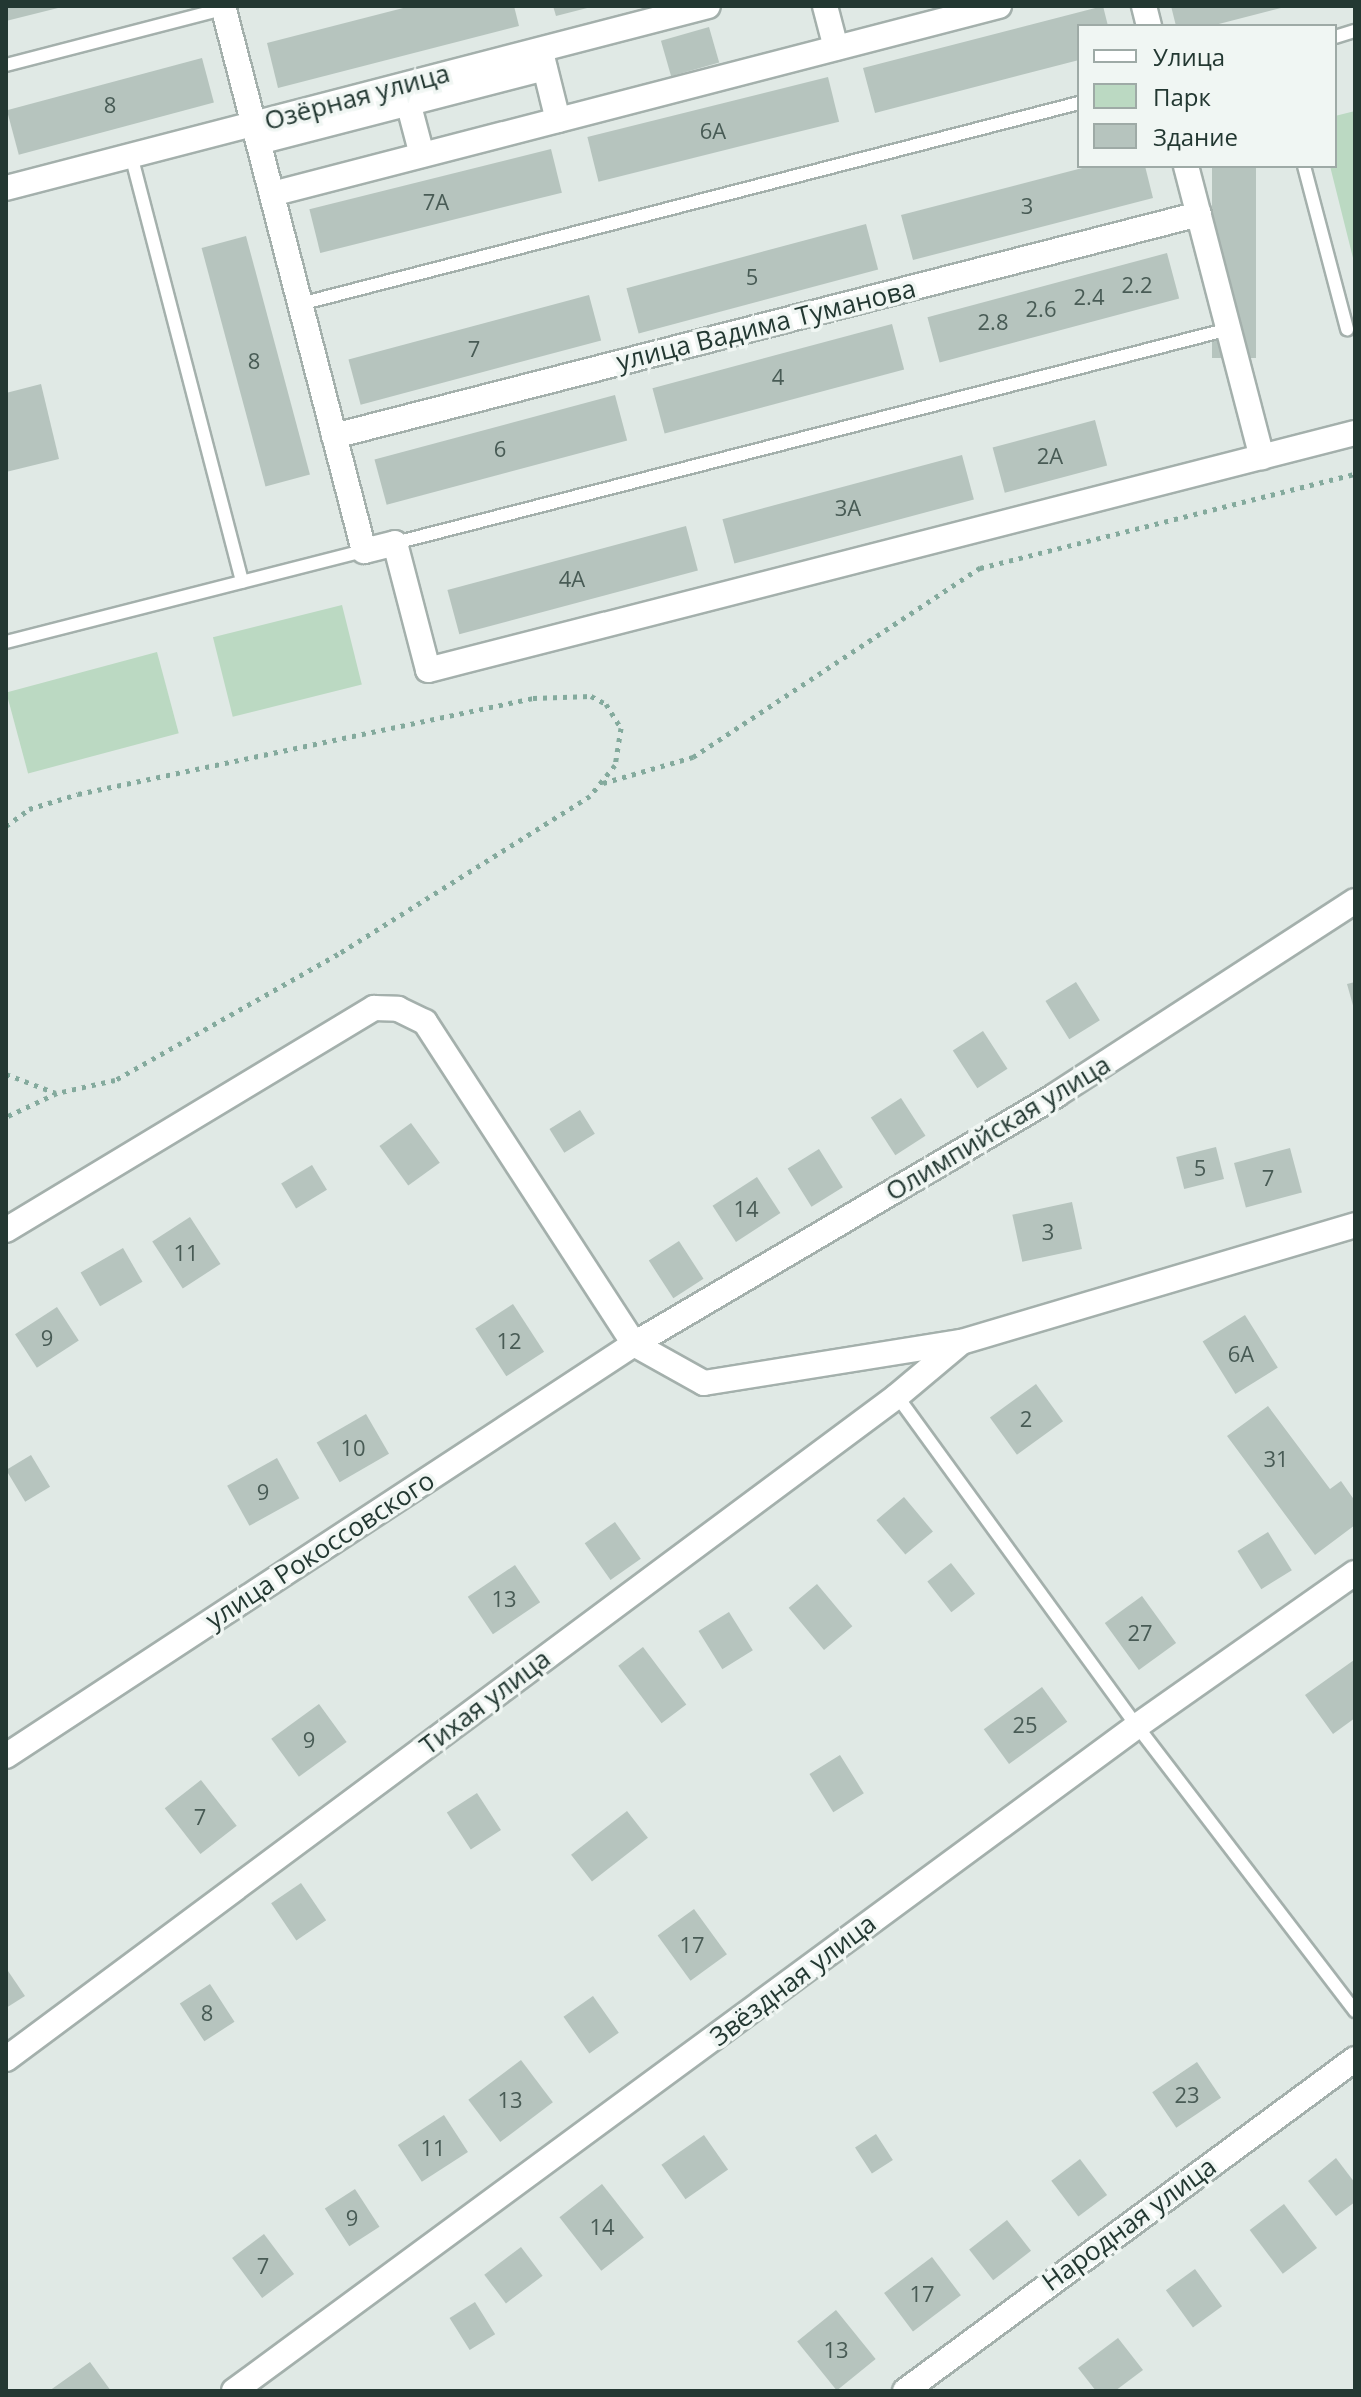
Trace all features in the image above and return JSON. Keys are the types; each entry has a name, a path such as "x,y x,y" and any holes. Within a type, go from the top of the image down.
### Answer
{"street":[{"name":"Озёрная улица","path":"6,188 131,155 256,133 542,58 708,6"},
{"path":"825,6 836,48"},
{"path":"272,194 999,6"},
{"path":"227,7 256,133 364,551 395,543 428,670 1355,433"},
{"path":"542,58 558,120"},
{"path":"406,94 422,155"},
{"path":"1187,168 1262,457"},
{"name":"улица Вадима Туманова","path":"334,436 1199,214"},
{"name":"Олимпийская улица","path":"634,1344 1056,1095 1355,901"},
{"path":"6,1230 374,1008 398,1009 425,1022 444,1046 634,1344 704,1383 961,1342 1355,1225"},
{"name":"Тихая улица","path":"6,2059 897,1396 961,1342"},
{"name":"улица Рокоссовского","path":"6,1756 634,1344"},
{"name":"Звёздная улица","path":"234,2391 1137,1726 1355,1573"},
{"name":"Народная улица","path":"905,2391 1355,2059"}],"lane":[{"path":"6,65 227,7"},
{"path":"300,304 1077,104"},
{"path":"131,155 242,582"},
{"path":"1305,168 1347,329"},
{"path":"395,543 1229,329"},
{"path":"6,642 364,551"},
{"path":"897,1396 1137,1726 1355,2011"}],"path":[{"path":"6,1117 57,1093 115,1080 338,954 602,783 693,757 980,568 1355,474"},
{"path":"6,826 29,809 78,794 300,744 574,693 606,704 621,728 615,765 602,783"},
{"path":"6,1074 57,1093"}],"green space":[{"path":"1355,111 1355,266 1330,168 1337,168 1337,116"},
{"path":"342,605 362,685 233,717 213,637"},
{"path":"157,652 179,733 28,774 6,692"}],"building":[{"path":"6,6 62,6 62,7 6,21"},
{"path":"411,6 514,6 519,26 278,88 267,43"},
{"path":"553,6 591,6 591,7 556,16"},
{"path":"1103,6 1108,24 1077,24 1077,61 875,113 863,68"},
{"path":"1171,6 1285,6 1219,24 1176,24"},
{"path":"709,27 719,63 671,76 661,41"},
{"path":"202,58 214,102 19,155 7,110"},
{"path":"828,77 839,122 598,182 587,137"},
{"path":"551,149 562,193 320,253 309,209"},
{"path":"1082,168 1146,168 1153,198 913,260 901,215"},
{"path":"1212,168 1256,168 1256,358 1212,358"},
{"path":"866,224 878,269 639,334 626,288"},
{"path":"246,236 310,475 265,486 202,248"},
{"path":"1167,253 1179,298 940,363 927,317"},
{"path":"589,295 601,340 361,405 348,359"},
{"path":"892,324 904,369 665,434 652,388"},
{"path":"41,384 59,459 6,472 6,393"},
{"path":"615,395 627,440 387,505 374,459"},
{"path":"1095,420 1107,465 1005,493 993,447"},
{"path":"962,455 974,499 734,564 722,519"},
{"path":"686,526 698,570 459,634 447,590"},
{"path":"1076,982 1100,1020 1069,1039 1045,1001"},
{"path":"1355,982 1355,1009 1354,1009 1347,984"},
{"path":"983,1031 1008,1069 977,1088 953,1051"},
{"path":"901,1098 926,1136 895,1155 871,1118"},
{"path":"580,1110 595,1134 564,1153 549,1129"},
{"path":"411,1123 440,1163 408,1186 379,1146"},
{"path":"1216,1147 1224,1179 1184,1189 1176,1157"},
{"path":"1290,1148 1302,1192 1246,1207 1234,1163"},
{"path":"819,1149 843,1187 811,1207 788,1169"},
{"path":"312,1165 327,1190 296,1208 281,1184"},
{"path":"757,1177 780,1213 736,1242 713,1206"},
{"path":"1072,1202 1082,1249 1022,1262 1012,1215"},
{"path":"190,1217 220,1264 183,1288 152,1242"},
{"path":"679,1241 704,1279 673,1298 649,1261"},
{"path":"123,1248 142,1282 100,1306 81,1272"},
{"path":"513,1304 544,1352 506,1376 475,1329"},
{"path":"57,1307 79,1341 37,1368 15,1334"},
{"path":"1245,1315 1278,1368 1235,1394 1203,1341"},
{"path":"1036,1384 1063,1421 1017,1455 990,1418"},
{"path":"1268,1406 1330,1489 1341,1481 1355,1501 1355,1525 1315,1555 1227,1436"},
{"path":"366,1414 389,1454 340,1482 317,1442"},
{"path":"31,1455 50,1487 25,1502 6,1470"},
{"path":"277,1458 299,1498 249,1526 227,1486"},
{"path":"904,1497 933,1531 905,1555 876,1520"},
{"path":"615,1522 641,1559 611,1580 585,1543"},
{"path":"1268,1532 1292,1570 1261,1589 1237,1551"},
{"path":"951,1563 975,1594 951,1612 927,1581"},
{"path":"515,1565 540,1602 493,1634 468,1597"},
{"path":"817,1584 852,1626 824,1650 789,1608"},
{"path":"1142,1596 1176,1643 1139,1670 1105,1623"},
{"path":"729,1612 753,1650 722,1669 698,1631"},
{"path":"643,1647 686,1705 662,1723 618,1666"},
{"path":"1354,1660 1355,1718 1333,1734 1305,1695"},
{"path":"1042,1687 1067,1722 1009,1764 984,1729"},
{"path":"319,1704 347,1742 299,1777 271,1739"},
{"path":"840,1755 864,1793 833,1812 809,1774"},
{"path":"201,1780 237,1826 200,1854 165,1808"},
{"path":"477,1793 501,1830 471,1850 447,1813"},
{"path":"627,1811 648,1838 592,1882 571,1855"},
{"path":"301,1883 326,1920 296,1940 271,1903"},
{"path":"694,1909 727,1954 691,1981 658,1935"},
{"path":"6,1968 25,1996 6,2008"},
{"path":"210,1984 235,2022 204,2041 180,2004"},
{"path":"593,1996 619,2033 589,2054 564,2017"},
{"path":"521,2060 553,2102 500,2142 468,2100"},
{"path":"1197,2062 1221,2098 1176,2128 1152,2092"},
{"path":"444,2115 468,2152 422,2182 398,2145"},
{"path":"876,2134 893,2160 872,2174 855,2148"},
{"path":"704,2135 728,2169 685,2199 661,2165"},
{"path":"1336,2158 1355,2183 1355,2202 1336,2216 1308,2181"},
{"path":"1080,2159 1107,2195 1078,2217 1051,2181"},
{"path":"602,2184 644,2238 601,2271 559,2217"},
{"path":"355,2189 380,2227 349,2246 325,2209"},
{"path":"1284,2204 1317,2248 1283,2274 1250,2230"},
{"path":"1007,2220 1031,2251 993,2280 969,2250"},
{"path":"264,2234 294,2274 262,2298 232,2258"},
{"path":"521,2247 543,2276 506,2303 484,2275"},
{"path":"932,2257 961,2295 913,2331 884,2293"},
{"path":"1195,2269 1222,2306 1193,2327 1166,2290"},
{"path":"475,2302 495,2334 470,2350 450,2318"},
{"path":"836,2310 876,2359 837,2390 797,2341"},
{"path":"1118,2338 1143,2370 1115,2391 1096,2391 1078,2368"},
{"path":"90,2362 111,2391 49,2391"}]}
